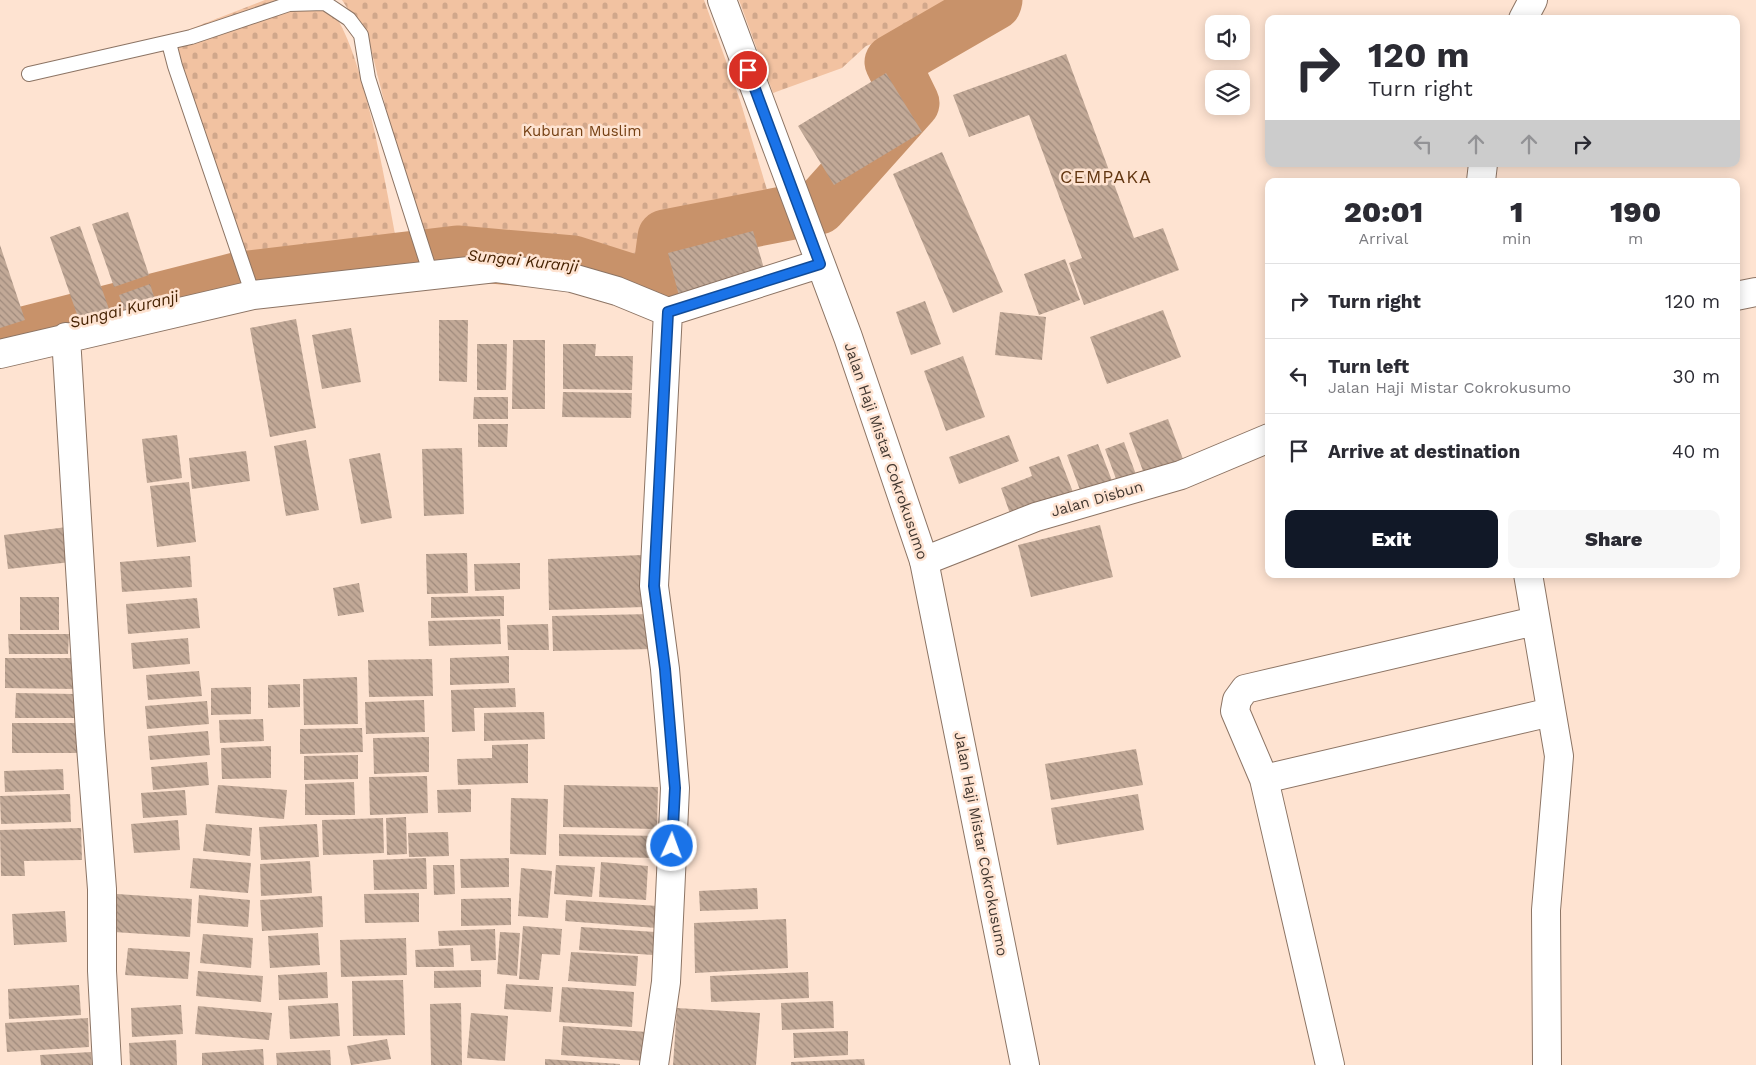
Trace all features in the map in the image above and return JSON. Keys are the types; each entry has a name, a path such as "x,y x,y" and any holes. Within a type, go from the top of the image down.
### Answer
{"street":[{"name":"Jalan Haji Mistar Cokrokusumo","path":"722,0 848,337 924,561 1025,1065"},
{"path":"1525,15 1533,0"},
{"path":"0,354 253,294 496,268 572,278 618,290 668,312 820,264"},
{"path":"1740,295 1756,292"},
{"path":"654,1065 666,982 675,788 665,669 654,586 668,312"},
{"path":"66,337 90,733 102,889 102,971 107,1065"},
{"name":"Jalan Disbun","path":"924,561 1036,517 1181,475 1265,440"},
{"path":"1529,578 1559,756 1546,910 1546,1065"},
{"path":"1330,1065 1264,779 1235,710 1237,700 1245,689 1535,621"},
{"path":"1264,779 1551,712"}],"lane":[{"path":"29,74 169,42 290,4 325,3 349,19 361,35 368,78 431,275"},
{"path":"169,42 175,66 253,294"}],"green space":[{"path":"265,0 319,3 325,5 338,21 351,48 373,123 400,259 240,279 180,66 177,34"},
{"name":"Kuburan Muslim","path":"342,0 704,0 739,97 771,203 653,241 658,290 592,267 552,257 503,253 422,253 369,41"},
{"path":"739,0 974,0 941,42 921,58 888,38 866,46 842,68 773,93"}],"building":[{"path":"1066,54 1134,238 1163,228 1179,270 1084,305 1069,263 1082,258 1029,115 969,137 953,95"},
{"path":"886,73 922,132 834,185 798,126"},
{"path":"942,152 1003,292 953,313 893,174"},
{"path":"128,212 149,275 114,287 92,224"},
{"path":"80,226 110,312 80,323 50,237"},
{"path":"753,231 765,272 679,296 668,253"},
{"path":"0,245 25,320 0,328"},
{"path":"1065,259 1080,300 1039,315 1024,274"},
{"path":"150,284 156,303 125,313 119,295"},
{"path":"925,301 941,344 911,355 896,312"},
{"path":"1163,310 1181,357 1107,384 1090,337"},
{"path":"1000,312 1046,317 1042,360 995,355"},
{"path":"296,319 316,428 270,437 250,328"},
{"path":"439,320 468,320 467,382 439,381"},
{"path":"351,328 361,382 322,389 312,335"},
{"path":"513,340 545,340 545,409 512,409"},
{"path":"477,344 507,344 506,390 477,390"},
{"path":"563,344 596,344 595,356 633,356 632,390 563,389"},
{"path":"963,356 985,417 946,431 924,371"},
{"path":"563,392 632,393 631,418 562,417"},
{"path":"474,397 508,397 508,419 473,419"},
{"path":"1168,419 1186,467 1147,482 1129,433"},
{"path":"478,424 508,424 507,447 478,447"},
{"path":"177,435 182,478 147,483 142,439"},
{"path":"1009,435 1019,461 959,484 949,457"},
{"path":"306,440 319,510 286,516 274,446"},
{"path":"1124,442 1138,480 1119,487 1105,449"},
{"path":"1098,444 1114,486 1083,498 1067,455"},
{"path":"462,448 464,514 424,516 422,449"},
{"path":"246,451 250,481 192,489 189,458"},
{"path":"380,453 392,518 361,524 349,459"},
{"path":"1059,456 1076,500 1013,522 1001,488 1032,476 1029,467"},
{"path":"189,482 196,542 157,547 150,486"},
{"path":"1100,525 1113,577 1031,597 1018,545"},
{"path":"67,527 71,562 8,569 4,535"},
{"path":"467,553 468,593 427,594 426,554"},
{"path":"642,555 644,607 549,610 548,559"},
{"path":"190,556 192,587 122,592 120,562"},
{"path":"520,563 520,589 475,591 474,564"},
{"path":"359,583 364,612 338,616 333,588"},
{"path":"504,596 504,616 431,618 431,597"},
{"path":"20,597 59,597 59,630 20,630"},
{"path":"197,598 200,628 128,634 126,604"},
{"path":"652,614 653,649 553,651 552,616"},
{"path":"500,619 501,644 429,646 428,621"},
{"path":"548,624 549,650 508,650 507,625"},
{"path":"8,634 69,634 68,654 9,654"},
{"path":"188,638 190,664 133,669 131,643"},
{"path":"509,656 509,683 450,685 450,658"},
{"path":"5,658 75,658 75,689 5,688"},
{"path":"432,659 433,696 369,697 368,660"},
{"path":"199,671 202,696 148,700 146,675"},
{"path":"357,677 358,724 304,725 303,679"},
{"path":"300,684 300,707 268,708 268,685"},
{"path":"251,687 251,714 211,715 211,688"},
{"path":"515,688 516,707 474,708 475,731 452,732 451,690"},
{"path":"16,693 74,694 74,718 15,718"},
{"path":"424,700 425,732 366,734 365,702"},
{"path":"207,701 209,724 147,729 145,706"},
{"path":"544,712 545,739 484,741 484,713"},
{"path":"263,719 264,741 220,743 219,720"},
{"path":"12,723 81,723 80,753 12,753"},
{"path":"362,728 363,752 300,754 300,729"},
{"path":"208,731 210,755 150,760 148,736"},
{"path":"429,737 429,772 374,774 373,738"},
{"path":"528,744 528,783 458,785 457,759 492,758 492,745"},
{"path":"271,746 271,778 222,779 221,748"},
{"path":"1136,749 1143,785 1051,800 1045,764"},
{"path":"358,755 358,779 304,780 304,756"},
{"path":"207,762 209,785 153,790 151,767"},
{"path":"63,769 64,790 5,792 4,771"},
{"path":"427,776 428,813 370,815 369,777"},
{"path":"354,782 355,815 305,815 305,784"},
{"path":"218,785 287,790 284,819 215,813"},
{"path":"564,785 658,787 657,829 563,827"},
{"path":"471,789 471,812 438,813 437,790"},
{"path":"185,790 187,815 143,818 141,793"},
{"path":"70,794 71,822 1,824 0,796"},
{"path":"1138,794 1144,830 1057,845 1051,808"},
{"path":"511,798 548,799 546,855 510,854"},
{"path":"406,817 407,854 387,855 386,818"},
{"path":"383,818 384,853 323,855 322,820"},
{"path":"178,820 180,850 134,853 131,824"},
{"path":"206,824 252,828 250,856 203,851"},
{"path":"317,824 319,857 261,860 259,827"},
{"path":"81,828 82,860 24,861 25,876 1,876 0,830"},
{"path":"448,832 449,856 409,857 408,833"},
{"path":"559,834 658,836 657,858 559,856"},
{"path":"193,858 251,863 248,893 190,888"},
{"path":"426,858 427,889 374,890 373,860"},
{"path":"509,858 509,887 461,888 460,859"},
{"path":"310,861 312,893 261,896 260,864"},
{"path":"601,862 648,866 646,900 599,897"},
{"path":"433,865 454,865 455,894 434,895"},
{"path":"556,865 595,867 592,897 554,894"},
{"path":"521,868 552,871 548,918 518,916"},
{"path":"757,888 758,909 700,911 699,891"},
{"path":"419,893 419,922 365,923 364,894"},
{"path":"117,894 192,899 190,937 114,932"},
{"path":"199,895 250,900 248,927 197,923"},
{"path":"322,896 323,927 262,931 260,900"},
{"path":"511,898 511,925 461,926 461,899"},
{"path":"566,900 658,906 657,928 565,921"},
{"path":"65,911 67,942 14,945 12,914"},
{"path":"786,919 788,968 695,973 694,923"},
{"path":"523,926 562,929 560,955 542,954 539,980 519,979"},
{"path":"581,927 655,932 653,955 579,950"},
{"path":"495,929 496,960 471,961 470,945 439,946 438,931"},
{"path":"500,932 520,933 517,976 497,974"},
{"path":"318,933 320,965 270,968 268,936"},
{"path":"203,934 253,938 251,968 200,963"},
{"path":"406,938 407,975 341,977 340,940"},
{"path":"128,948 190,952 188,979 125,975"},
{"path":"453,948 454,967 416,967 415,950"},
{"path":"571,952 638,956 636,986 568,981"},
{"path":"481,970 481,987 434,988 434,971"},
{"path":"198,971 263,976 261,1002 196,996"},
{"path":"327,972 328,998 279,1000 278,975"},
{"path":"808,972 809,998 711,1002 710,976"},
{"path":"403,980 405,1035 353,1036 352,981"},
{"path":"506,984 553,987 551,1012 504,1009"},
{"path":"79,985 81,1015 9,1019 8,989"},
{"path":"562,987 634,992 632,1027 559,1022"},
{"path":"833,1001 834,1028 782,1030 781,1003"},
{"path":"338,1003 340,1036 290,1039 288,1006"},
{"path":"461,1003 462,1065 431,1065 430,1004"},
{"path":"181,1005 183,1034 132,1037 131,1008"},
{"path":"198,1006 272,1013 269,1040 195,1034"},
{"path":"677,1008 760,1013 756,1065 673,1065"},
{"path":"471,1013 508,1016 505,1061 467,1058"},
{"path":"88,1018 89,1047 7,1052 5,1023"},
{"path":"563,1026 647,1032 645,1061 561,1055"},
{"path":"848,1031 848,1055 794,1058 793,1033"},
{"path":"387,1039 391,1059 351,1065 347,1046"},
{"path":"176,1040 177,1065 130,1065 129,1043"},
{"path":"263,1049 264,1065 202,1065 202,1053"},
{"path":"330,1050 331,1065 277,1065 276,1053"},
{"path":"91,1052 92,1065 41,1065 40,1055"},
{"path":"545,1059 620,1064 620,1065 545,1065"},
{"path":"864,1059 865,1065 791,1065 791,1062"}],"waterway":[{"name":"Sungai Kuranji","path":"0,340 240,279 457,253 573,263 658,290 665,237 819,207 912,103 892,62 994,3 995,0"}],"district":[{"name":"CEMPAKA","path":"1106,177"}],"route":[{"path":"672,846 675,788 665,669 654,586 659,519 661,432 668,312 820,264 748,70"}]}
